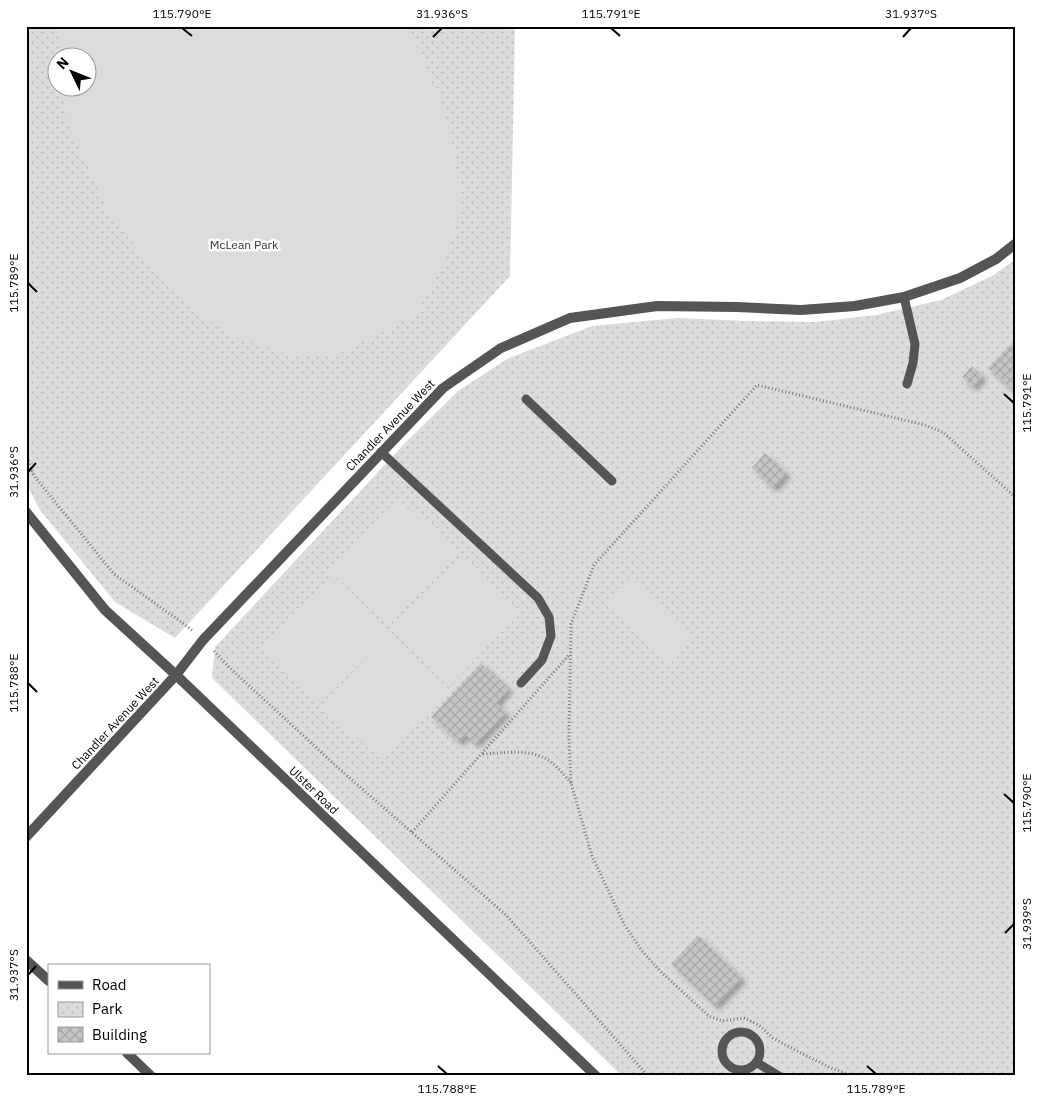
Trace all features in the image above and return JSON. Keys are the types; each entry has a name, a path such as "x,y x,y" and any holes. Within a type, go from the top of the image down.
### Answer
{"street":[{"name":"Chandler Avenue West","path":"26,837 176,675 203,640 443,388 501,348 570,318 657,306 801,310 855,306 904,297 960,278 996,259 1015,244"},
{"name":"Ulster Road","path":"26,512 105,610 176,675 596,1076"},
{"path":"26,960 48,980"},
{"path":"127,1054 151,1076"}],"lane":[{"path":"904,297 915,344 913,363 907,384"},
{"path":"526,398 612,481"},
{"path":"381,452 538,598 549,617 551,636 542,660 521,683"},
{"path":"743,1032 756,1040 760,1047 760,1055 756,1062 750,1068 743,1070 729,1066 722,1055 724,1043 729,1036 743,1032"},
{"path":"756,1062 779,1076"}],"path":[{"path":"852,1076 829,1067 773,1038 759,1025 744,1018 722,1021 709,1016 660,971 643,952 625,926 592,856 571,783 569,738 571,624 594,565 757,385 925,425 944,433 1015,497"},
{"path":"26,454 34,476 114,574 177,618 203,640 336,766 506,915 648,1076"},
{"path":"412,832 571,653"},
{"path":"482,754 525,752 537,755 549,761 571,783"}],"green space":[{"name":"McLean Park","path":"26,26 515,26 510,276 175,638 115,602 40,510 26,483"},
{"path":"61,26 409,26 447,120 462,202 444,264 415,314 337,355 290,355 226,334 159,278 109,211 68,124 65,98 98,98 98,48 59,48"},
{"path":"1015,260 1015,1076 622,1076 212,678 215,647 404,444 458,391 507,359 592,326 677,318 816,322 876,315 941,300 992,276"},
{"path":"397,498 455,552 387,624 329,570"},
{"path":"462,558 520,612 452,684 394,629"},
{"path":"330,579 387,634 319,705 262,651"},
{"path":"633,579 693,634 668,661 608,606"},
{"path":"390,633 448,688 380,759 322,705"}],"building":[{"path":"1011,344 1015,348 1015,392 988,368"},
{"path":"972,366 983,376 973,387 962,377"},
{"path":"765,453 787,473 773,488 752,468"},
{"path":"481,663 509,688 496,703 506,712 475,744 466,735 459,742 431,717"},
{"path":"698,935 742,978 715,1006 671,964"}]}
